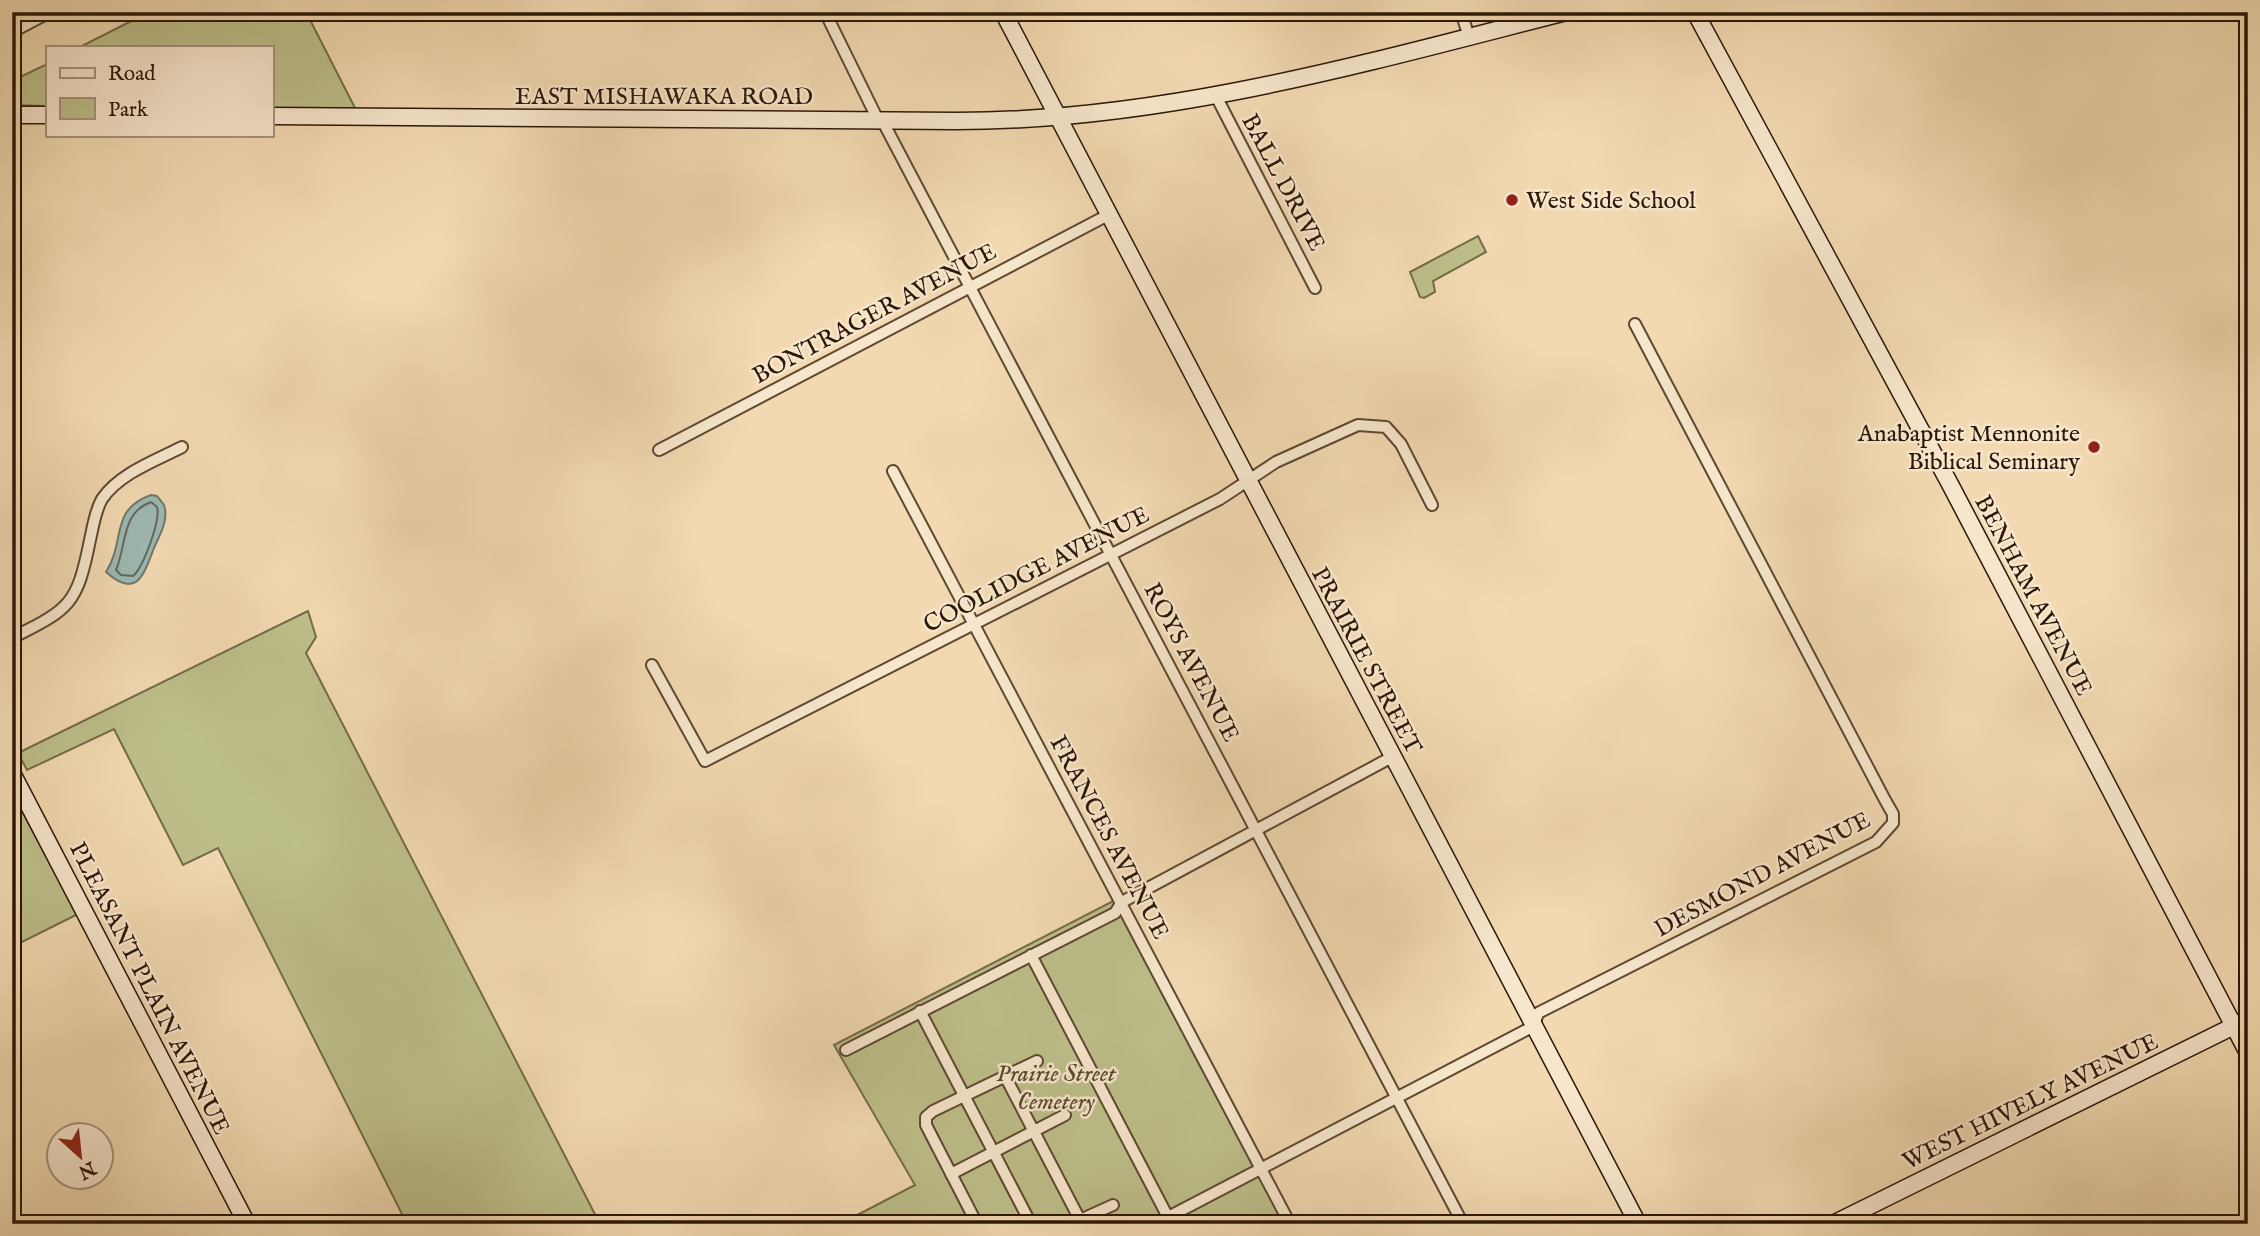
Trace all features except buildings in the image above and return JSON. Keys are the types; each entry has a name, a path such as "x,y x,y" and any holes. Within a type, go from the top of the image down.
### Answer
{"main road":[{"name":"PRAIRIE STREET","path":"1003,12 1638,1224"},
{"name":"EAST MISHAWAKA ROAD","path":"273,116 1005,121 1057,118 1216,96 1566,12"},
{"name":"BENHAM AVENUE","path":"1695,12 2241,1023 2248,1053"},
{"path":"12,115 46,115"},
{"name":"PLEASANT PLAIN AVENUE","path":"12,773 247,1224"},
{"name":"WEST HIVELY AVENUE","path":"1833,1224 2241,1023"}],"street":[{"path":"12,32 50,12"},
{"name":"ROYS AVENUE","path":"825,12 1463,1224"},
{"path":"1461,12 1469,37"},
{"name":"BALL DRIVE","path":"1216,96 1315,288"},
{"name":"BONTRAGER AVENUE","path":"659,450 1108,215"},
{"name":"DESMOND AVENUE","path":"1155,1224 1170,1221 1261,1169 1534,1026 1538,1013 1876,842 1893,823 1893,814 1635,324"},
{"name":"COOLIDGE AVENUE","path":"652,665 705,761 1220,499 1276,462 1358,425 1386,427 1401,444 1432,505"},
{"path":"12,638 49,620 65,608 76,594 96,513 112,488 126,476 182,447"},
{"name":"FRANCES AVENUE","path":"893,471 972,626 1122,902 1290,1224"},
{"path":"846,1050 1115,913 1122,902 1392,757"},
{"path":"1031,955 1170,1221"},
{"path":"920,1011 1031,1224"},
{"path":"976,1224 926,1125 926,1117 964,1095 1037,1060"},
{"path":"1005,1076 1076,1222 1113,1205"},
{"path":"951,1174 1065,1115"}],"green space":[{"path":"149,12 306,12 356,110 273,109 273,46 82,46"},
{"path":"46,64 46,106 12,105 12,81"},
{"path":"1478,236 1486,252 1433,281 1435,292 1424,298 1420,297 1410,272"},
{"path":"308,611 316,637 306,653 600,1224 407,1224 218,848 183,865 114,729 27,770 18,753"},
{"path":"12,793 78,914 12,947"},
{"name":"Prairie Street Cemetery","path":"1115,900 1284,1224 840,1224 915,1185 834,1045"}],"water":[{"path":"151,495 157,496 164,505 163,527 143,574 132,584 125,584 106,572 129,509"}],"place":[{"name":"West Side School","path":"1512,200"},
{"name":"Anabaptist Mennonite Biblical Seminary","path":"2094,447"}]}
